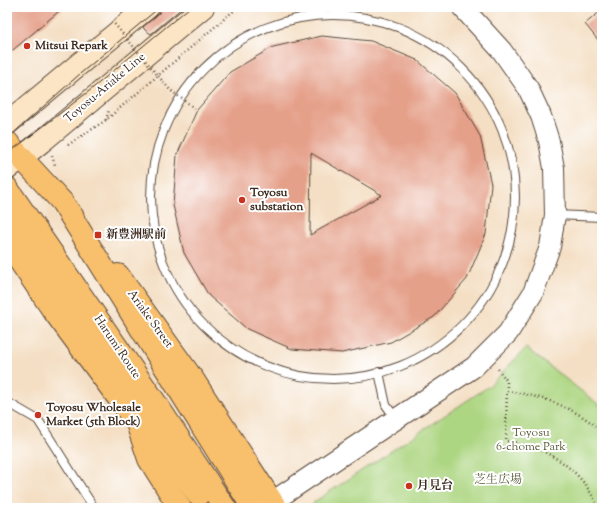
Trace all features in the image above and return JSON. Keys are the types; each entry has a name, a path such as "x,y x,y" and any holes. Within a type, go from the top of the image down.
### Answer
{"main road":[{"path":"7,124 148,7"},
{"name":"Toyosu-Ariake Line","path":"12,156 203,7"},
{"name":"Ariake Street","path":"12,156 62,202 128,288 194,381 267,506"},
{"name":"Harumi Route","path":"7,188 157,405 225,508"},
{"path":"62,202 178,389 267,506"},
{"name":"Harumi Route","path":"7,214 207,508"},
{"path":"7,242 53,310 159,452 196,508"},
{"path":"137,423 149,459 178,504"}],"street":[{"path":"267,506 474,367 508,333 533,293 550,247 555,215 554,168 549,142 541,116 528,88 502,51 464,8"}],"lane":[{"path":"323,15 352,16 386,23 411,32 422,38 454,60 480,89 499,121 510,152 514,171 516,193 514,224 508,250 491,288 474,312 446,340 412,361 379,372 363,376 339,378 307,376 278,370 245,356 220,340 193,314 175,288 169,276 156,239 152,222 150,200 154,162 163,132 176,105 191,82 218,55 250,35 286,21 323,15"},
{"path":"555,215 602,217"},
{"path":"379,372 386,405 396,419"},
{"path":"7,402 38,420 94,508"}],"path":[{"path":"64,148 106,120 238,7"},
{"path":"112,21 170,90 197,110"},
{"path":"55,165 52,156 58,152"},
{"path":"498,369 507,381 506,441 521,443 539,449 552,455 570,467 585,484 598,508"},
{"path":"507,391 531,395 559,404 591,422 602,431"}],"green space":[{"name":"Toyosu 6-chome Park","path":"526,348 602,407 602,508 312,508 314,502 489,386"}],"building":[{"path":"7,7 64,7 7,55"},
{"path":"160,7 183,7 151,34 143,27 160,12"},
{"path":"602,10 602,45 585,24"},
{"name":"Toyosu substation","path":"322,36 371,41 417,60 455,93 480,136 491,184 486,234 467,279 434,317 391,342 342,353 292,349 247,329 209,296 184,253 173,205 177,155 197,110 230,72 273,47","holes":["311,153 382,195 310,235"]}],"tram line":[{"path":"7,139 81,73 160,7"},
{"path":"7,154 88,92 190,7"}],"place":[{"name":"Mitsui Repark","path":"27,46"},
{"name":"Toyosu substation","path":"242,200"},
{"name":"新豊洲駅前","path":"98,235"},
{"name":"Toyosu Wholesale Market (5th Block)","path":"38,415"},
{"name":"月見台","path":"409,486"}],"park label":[{"name":"芝生広場","path":"498,480"}]}
